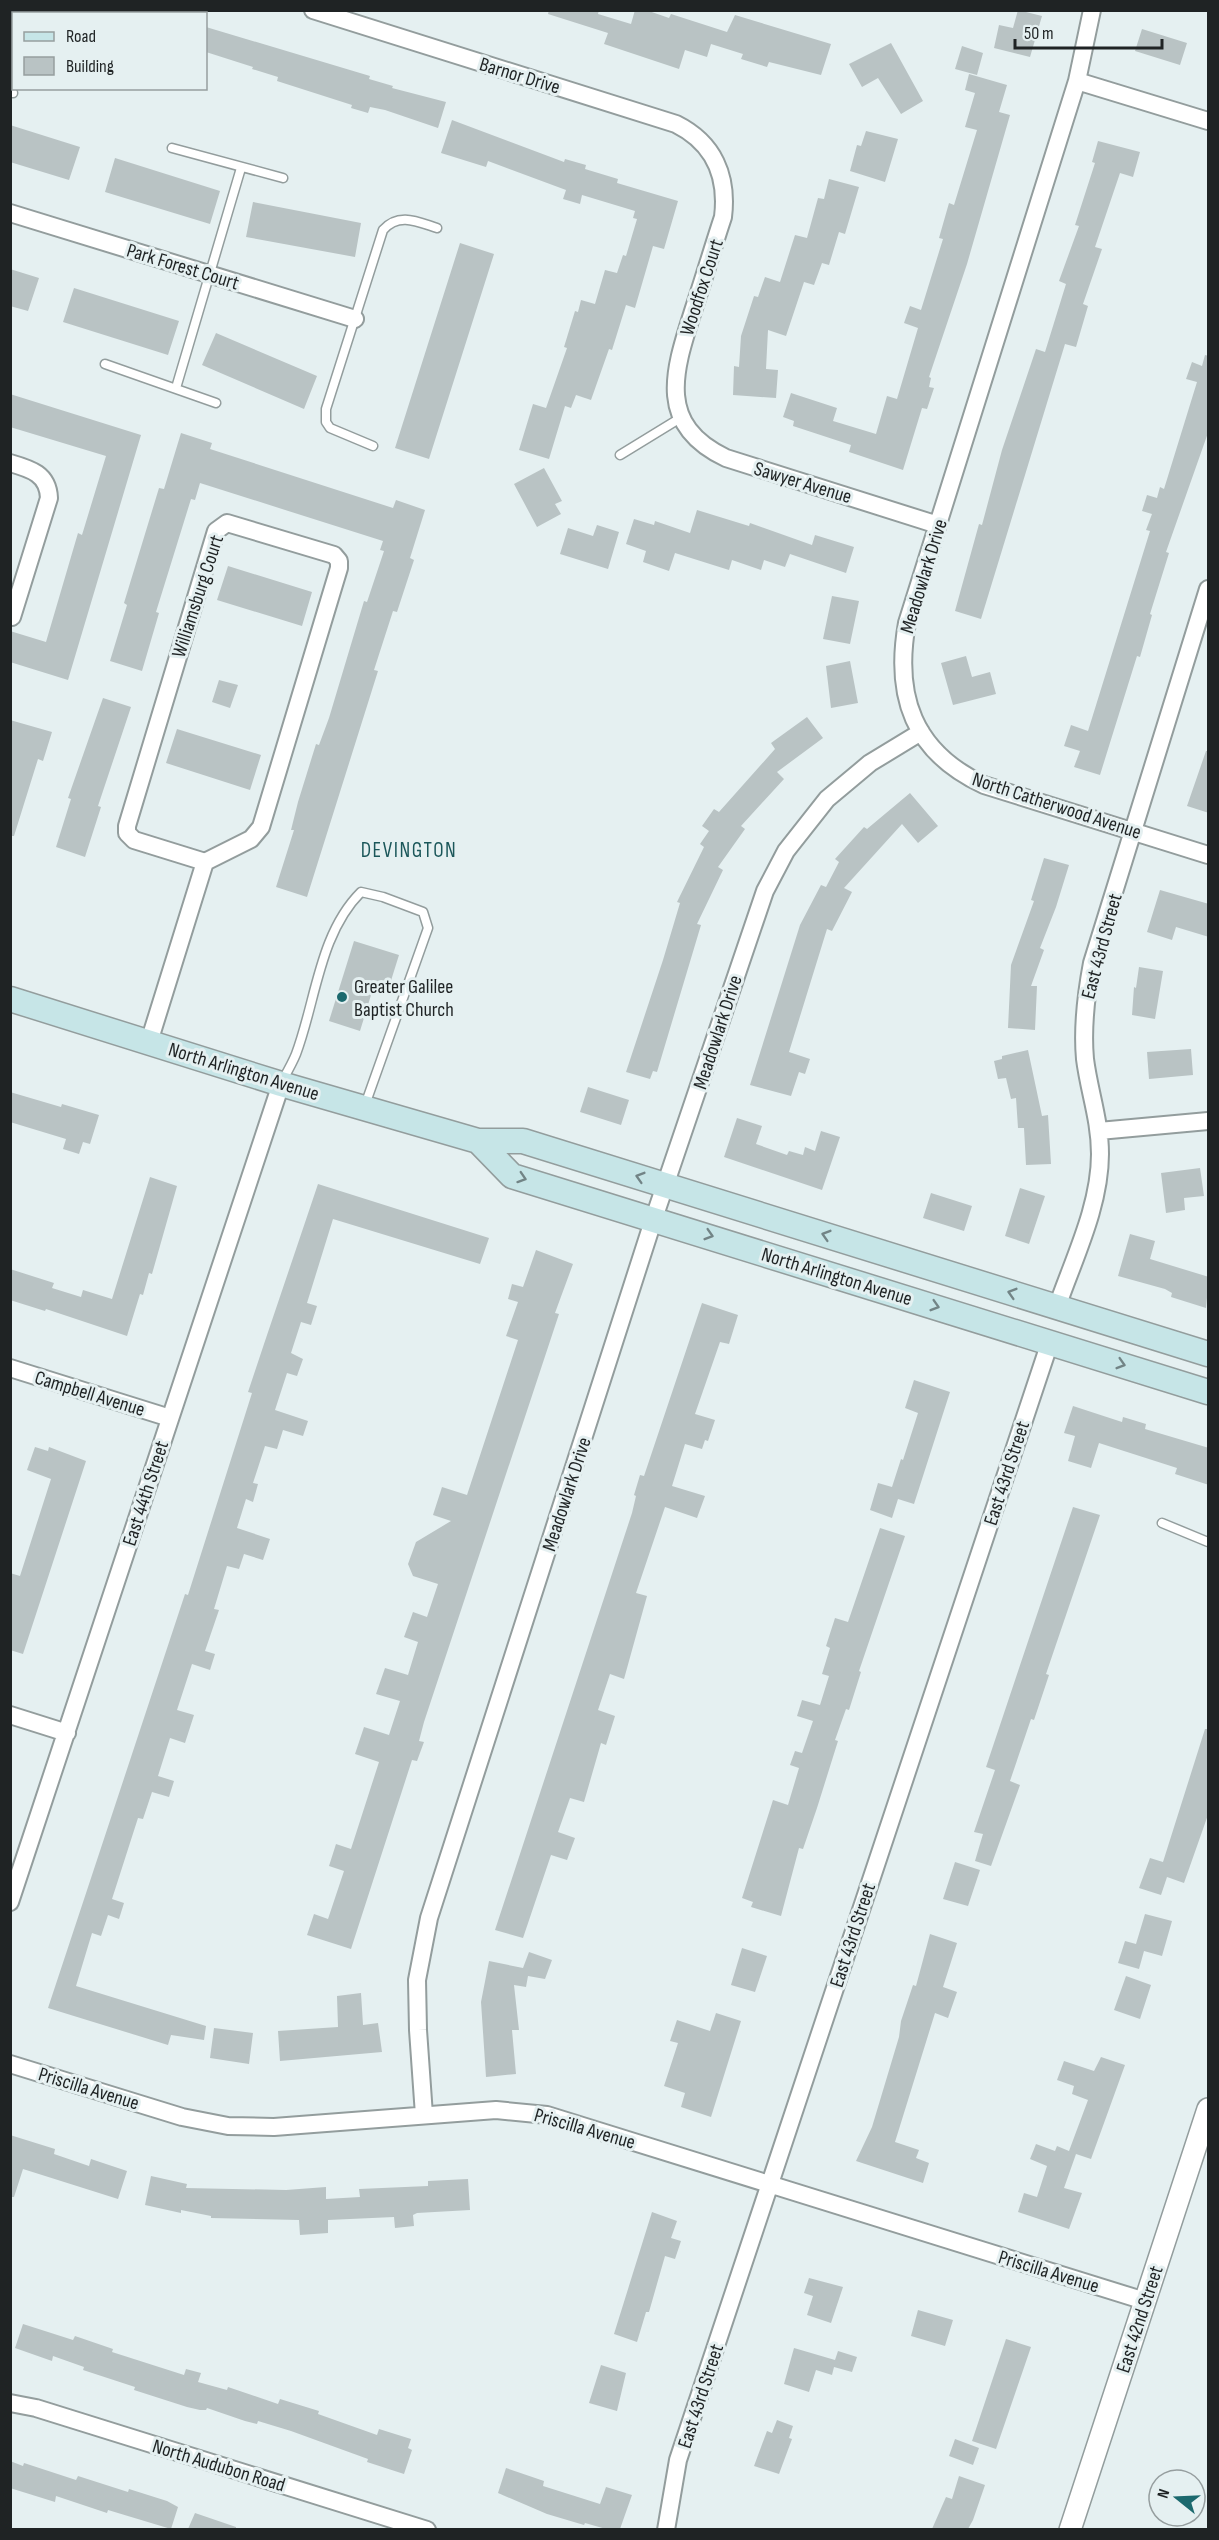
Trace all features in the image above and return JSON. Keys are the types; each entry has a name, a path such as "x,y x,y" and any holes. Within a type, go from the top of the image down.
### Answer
{"main road":[{"name":"North Arlington Avenue","path":"10,999 281,1084 478,1141 523,1141 1209,1354"},
{"name":"North Arlington Avenue","path":"478,1141 513,1176 1209,1392"}],"street":[{"name":"Barnor Drive","path":"313,10 676,124 701,140 715,158"},
{"name":"Meadowlark Drive","path":"424,2115 417,2030 417,1980 429,1918 654,1218 756,912 771,877 786,851 827,799 870,763 921,732 903,688 902,651 907,623 1077,81 1092,10"},
{"path":"1077,81 1209,121"},
{"name":"Woodfox Court","path":"682,417 675,395 676,365 723,217 724,190 715,158"},
{"name":"Park Forest Court","path":"10,213 355,320"},
{"name":"Sawyer Avenue","path":"682,417 695,437 726,458 938,525"},
{"path":"10,463 40,475 46,483 49,498 12,617"},
{"name":"Williamsburg Court","path":"232,523 334,555 339,561 339,568 261,827 251,839 205,862 134,840 127,833 127,826 216,531 219,526 232,523"},
{"name":"East 43rd Street","path":"1057,1307 1090,1212 1100,1172 1099,1131 1085,1058 1084,1010 1092,963 1209,589"},
{"name":"North Catherwood Avenue","path":"921,732 946,760 976,781 1209,855"},
{"path":"148,1042 205,862"},
{"name":"East 44th Street","path":"10,1902 281,1084"},
{"path":"1099,1131 1209,1121"},
{"name":"East 43rd Street","path":"666,2529 678,2460 1050,1342"},
{"name":"Campbell Avenue","path":"10,1368 170,1418"},
{"path":"10,1715 67,1732"},
{"name":"Priscilla Avenue","path":"10,2064 182,2117 228,2126 274,2127 496,2110 533,2112 1145,2301"},
{"name":"East 42nd Street","path":"1070,2529 1209,2109"},
{"name":"North Audubon Road","path":"10,2403 36,2408 427,2529"}],"lane":[{"path":"172,148 283,178"},
{"path":"176,388 241,168"},
{"path":"374,446 336,433 326,422 326,408 387,226 404,219 437,228"},
{"path":"105,364 216,403"},
{"path":"620,455 682,417"},
{"path":"281,1084 296,1055 325,953 346,907 361,892 383,897 423,912 428,928 364,1108"},
{"path":"1162,1523 1209,1542"}],"building":[{"path":"549,10 599,10 598,14 631,24 635,10 646,10 669,18 671,14 727,32 735,15 831,44 821,75 769,62 767,67 741,59 743,54 711,44 707,57 685,50 679,69 604,44 608,33 548,14"},
{"path":"1018,10 1042,16 1030,57 994,48 999,25 1013,28"},
{"path":"207,27 370,76 369,79 393,86 392,88 446,102 438,128 385,110 370,107 368,113 351,108 352,105 277,81 278,77 252,69 253,67 207,52"},
{"path":"1142,29 1187,43 1180,65 1135,51"},
{"path":"891,43 923,101 901,114 878,78 862,87 849,64"},
{"path":"962,46 983,53 977,75 955,69"},
{"path":"969,74 1007,85 999,112 1010,115 967,264 929,377 931,378 929,387 934,388 927,409 922,408 903,470 849,452 851,445 793,426 794,421 783,417 791,393 837,408 833,421 876,434 887,396 897,399 918,328 904,323 910,306 921,310 943,239 939,238 949,203 954,205 977,130 965,127 975,93 965,90"},
{"path":"452,120 564,162 565,159 586,165 585,169 618,179 617,183 678,201 664,249 653,246 635,308 626,305 612,350 609,349 591,400 576,395 571,408 565,406 549,459 519,450 533,404 546,408 567,348 564,347 575,311 578,312 581,300 595,304 605,270 617,273 623,255 626,256 637,219 633,218 635,211 582,195 580,204 563,199 566,190 488,161 486,167 441,153"},
{"path":"10,125 80,147 69,180 10,162"},
{"path":"866,131 898,139 885,182 850,171 857,145 861,146"},
{"path":"1098,141 1140,152 1133,177 1120,173 1095,247 1102,249 1083,304 1088,306 1076,347 1065,344 981,619 955,611 979,524 982,525 1002,450 1036,349 1045,352 1066,284 1059,281 1079,226 1075,225 1095,163 1092,162"},
{"path":"115,158 220,191 210,224 105,192"},
{"path":"829,179 859,187 845,234 839,232 829,265 822,263 814,285 804,282 786,336 768,330 766,369 778,370 776,398 733,395 734,366 739,367 741,336 754,296 758,297 765,277 780,282 795,235 807,238 818,198 824,199"},
{"path":"253,202 361,223 355,257 246,237"},
{"path":"460,243 494,254 429,459 395,448"},
{"path":"10,269 39,278 28,311 10,306"},
{"path":"74,288 179,321 168,355 63,322"},
{"path":"216,333 317,376 304,409 202,365"},
{"path":"1205,355 1209,356 1209,430 1166,552 1169,553 1150,614 1152,615 1140,657 1137,656 1100,775 1074,767 1080,751 1064,746 1071,725 1088,731 1150,531 1146,530 1152,514 1142,511 1147,495 1157,498 1160,487 1164,489 1197,382 1186,379 1192,362 1202,366"},
{"path":"10,394 141,435 68,680 10,662 10,631 46,642 78,533 82,535 106,456 10,427"},
{"path":"181,433 212,443 210,449 393,508 396,500 425,510 410,558 414,560 397,612 393,611 374,670 378,671 307,897 276,887 294,830 291,830 298,802 316,744 319,745 329,718 364,601 367,602 384,551 380,550 383,541 200,483 195,500 191,499 156,612 159,613 142,671 110,661 127,605 124,603 159,488 164,489"},
{"path":"544,468 562,501 555,504 561,514 537,527 514,484"},
{"path":"697,510 749,526 750,523 812,545 815,535 854,547 846,573 790,554 785,567 764,560 761,570 732,560 729,570 675,553 669,571 643,562 646,551 626,544 634,519 654,525 655,521 690,533"},
{"path":"597,525 619,532 608,569 560,554 568,528 593,536"},
{"path":"228,566 312,592 302,626 217,600"},
{"path":"832,596 859,601 850,644 823,639"},
{"path":"966,656 972,677 990,672 996,694 953,705 941,663"},
{"path":"850,661 858,703 831,708 826,666"},
{"path":"219,680 238,685 230,708 212,702"},
{"path":"103,698 131,707 98,806 101,807 85,857 56,847 71,799 68,798"},
{"path":"807,717 823,738 777,772 784,779 741,826 745,829 718,867 723,870 697,924 701,925 657,1072 653,1071 650,1079 626,1072 663,960 680,903 677,902 704,847 700,844 709,831 702,826 714,809 719,812 775,749 771,743"},
{"path":"10,720 52,732 43,761 38,759 14,836 10,836"},
{"path":"177,729 261,755 250,790 166,763"},
{"path":"1206,751 1209,751 1209,813 1187,806"},
{"path":"910,793 938,826 918,843 902,824 844,888 852,892 832,931 827,929 789,1052 810,1059 805,1074 799,1072 791,1096 750,1085 800,925 821,885 826,887 839,862 835,859 864,827 867,829"},
{"path":"1044,858 1069,865 1040,948 1044,950 1031,986 1037,986 1035,1030 1008,1028 1011,965 1034,901 1031,900"},
{"path":"1160,890 1209,904 1209,937 1176,927 1172,940 1147,932"},
{"path":"354,941 399,955 389,987 375,982 360,1031 329,1021"},
{"path":"1139,967 1163,971 1155,1019 1132,1015 1134,987 1136,988"},
{"path":"1191,1049 1193,1075 1149,1079 1147,1052"},
{"path":"1028,1050 1042,1116 1048,1115 1051,1164 1026,1165 1024,1128 1018,1128 1016,1098 1011,1099 1006,1078 998,1079 994,1061 1002,1059 1002,1056"},
{"path":"588,1087 629,1100 621,1125 580,1112"},
{"path":"10,1092 99,1115 90,1144 83,1142 79,1154 63,1149 66,1139 10,1122"},
{"path":"737,1118 762,1126 756,1144 787,1155 789,1151 803,1155 805,1147 815,1151 821,1131 840,1137 822,1190 724,1157"},
{"path":"1200,1168 1204,1196 1184,1198 1185,1210 1166,1213 1161,1173"},
{"path":"150,1177 177,1186 152,1274 149,1273 143,1295 140,1294 127,1336 46,1309 45,1311 10,1300 10,1269 54,1283 52,1288 81,1297 83,1290 112,1299"},
{"path":"318,1184 489,1238 480,1264 333,1219 307,1303 317,1306 311,1325 301,1322 291,1353 303,1359 297,1376 287,1373 275,1410 308,1421 303,1436 283,1430 277,1449 265,1446 253,1483 258,1484 253,1502 246,1499 237,1528 270,1539 263,1560 244,1554 239,1569 227,1566 214,1609 219,1610 205,1651 215,1654 210,1670 192,1664 177,1710 194,1715 185,1743 170,1738 158,1776 174,1781 169,1797 152,1792 143,1819 138,1818 112,1899 124,1903 119,1919 108,1915 101,1936 92,1933 76,1986 206,2026 204,2040 171,2035 168,2045 48,2008 185,1594 188,1595 252,1393 248,1392"},
{"path":"1020,1188 1045,1196 1029,1244 1005,1236"},
{"path":"931,1193 972,1206 964,1231 923,1218"},
{"path":"1130,1234 1155,1241 1150,1259 1209,1277 1206,1308 1171,1297 1172,1293 1165,1289 1118,1276"},
{"path":"536,1250 573,1264 555,1313 559,1314 424,1722 419,1741 424,1742 417,1761 412,1760 351,1949 307,1935 314,1914 328,1919 344,1871 329,1866 336,1844 351,1849 379,1762 355,1754 364,1727 389,1735 400,1701 376,1694 385,1668 408,1675 418,1642 404,1637 413,1612 427,1617 438,1584 413,1576 408,1564 416,1542 451,1521 433,1515 442,1487 467,1495 518,1340 506,1336 518,1302 508,1299 512,1284 523,1287"},
{"path":"702,1303 738,1315 729,1344 720,1342 695,1414 715,1420 708,1441 705,1440 702,1449 685,1444 672,1486 705,1496 697,1518 665,1507 636,1593 647,1596 624,1679 610,1674 598,1710 615,1716 606,1745 601,1743 584,1802 570,1798 558,1832 575,1838 567,1860 551,1855 523,1938 495,1930 632,1513 640,1475 644,1476"},
{"path":"914,1380 950,1392 914,1504 898,1499 892,1518 870,1510 878,1483 892,1487 901,1459 903,1460 918,1413 905,1408"},
{"path":"1073,1406 1122,1422 1123,1417 1146,1424 1145,1429 1209,1448 1209,1485 1175,1474 1177,1468 1099,1443 1091,1468 1068,1461 1075,1436 1064,1433"},
{"path":"35,1447 48,1451 49,1447 86,1461 23,1654 10,1650 10,1573 20,1576 51,1479 27,1470"},
{"path":"1073,1507 1100,1515 1046,1674 1049,1675 1034,1720 1031,1719 1010,1781 1020,1785 991,1866 975,1861 983,1834 974,1832 995,1770 986,1767"},
{"path":"880,1528 905,1536 859,1671 861,1672 849,1710 846,1709 835,1740 838,1741 817,1808 803,1849 799,1848 781,1916 751,1907 753,1902 742,1898 773,1800 788,1805 799,1768 790,1765 795,1751 802,1753 813,1721 797,1716 802,1700 820,1705 829,1676 822,1674 830,1648 826,1646 835,1618 848,1622"},
{"path":"1205,1729 1209,1729 1209,1812 1184,1883 1167,1877 1161,1895 1139,1888 1150,1858 1163,1862"},
{"path":"955,1862 980,1870 968,1906 943,1899"},
{"path":"1145,1914 1172,1921 1162,1956 1144,1951 1139,1969 1118,1963 1125,1941 1136,1944"},
{"path":"930,1934 957,1943 943,1987 957,1992 948,2018 935,2013 895,2142 919,2150 916,2158 929,2163 923,2183 856,2161 872,2127 899,2037 901,2021 913,1985 916,1986"},
{"path":"742,1948 767,1956 755,1992 731,1985"},
{"path":"529,1952 552,1960 545,1979 528,1976 526,1987 514,1985 519,2030 512,2030 516,2074 486,2077 481,2002 489,1961 523,1968"},
{"path":"1126,1976 1151,1985 1140,2019 1114,2010"},
{"path":"361,1993 363,2025 378,2023 382,2052 280,2061 278,2031 338,2027 337,1996"},
{"path":"716,2013 741,2021 711,2117 681,2107 685,2093 664,2086 678,2043 670,2041 677,2020 710,2031"},
{"path":"214,2028 253,2033 249,2064 210,2058"},
{"path":"1101,2057 1125,2065 1091,2159 1076,2154 1064,2188 1082,2193 1069,2229 1018,2212 1024,2193 1037,2197 1047,2166 1030,2159 1036,2144 1055,2151 1057,2146 1069,2151 1088,2100 1072,2094 1074,2086 1057,2080 1064,2061 1094,2071"},
{"path":"10,2135 55,2149 54,2154 89,2166 91,2159 127,2171 118,2199 23,2169 14,2197 10,2197"},
{"path":"151,2176 187,2184 186,2188 286,2190 326,2187 326,2199 360,2197 359,2189 428,2186 428,2181 468,2179 470,2210 417,2213 413,2215 414,2226 395,2228 394,2217 328,2220 328,2233 300,2235 299,2220 211,2218 211,2216 181,2210 181,2213 145,2205"},
{"path":"652,2212 677,2221 671,2238 681,2241 675,2259 665,2256 649,2312 646,2312 637,2342 614,2334"},
{"path":"809,2278 843,2287 831,2323 807,2315 813,2296 804,2293"},
{"path":"918,2310 953,2320 945,2346 911,2336"},
{"path":"23,2324 73,2340 75,2336 113,2349 112,2352 184,2375 186,2369 201,2373 198,2382 227,2390 228,2387 278,2404 280,2399 319,2411 318,2414 377,2435 379,2429 411,2439 408,2448 412,2450 404,2474 367,2462 368,2459 291,2431 258,2421 257,2424 245,2421 207,2408 200,2410 187,2407 134,2390 135,2387 83,2370 84,2367 53,2356 52,2361 15,2348"},
{"path":"1006,2339 1031,2347 996,2449 972,2441"},
{"path":"794,2348 835,2360 838,2351 857,2357 852,2372 834,2367 832,2375 816,2370 809,2392 784,2384"},
{"path":"601,2365 626,2373 617,2411 589,2403"},
{"path":"777,2420 793,2426 789,2438 792,2439 779,2474 754,2466 767,2431 772,2433"},
{"path":"955,2439 979,2448 973,2465 949,2456"},
{"path":"10,2461 23,2466 24,2463 76,2480 78,2476 128,2492 129,2489 167,2501 178,2507 171,2529 108,2510 107,2513 56,2496 55,2502 10,2488"},
{"path":"506,2468 544,2481 543,2486 600,2504 606,2487 632,2495 620,2529 606,2529 585,2523 584,2525 547,2514 498,2493"},
{"path":"959,2476 985,2485 973,2520 968,2529 932,2529 946,2497 952,2499"},
{"path":"195,2513 236,2527 236,2529 188,2529"}],"place":[{"name":"Greater Galilee Baptist Church","path":"342,997"}],"district":[{"name":"DEVINGTON","path":"409,850"}]}
